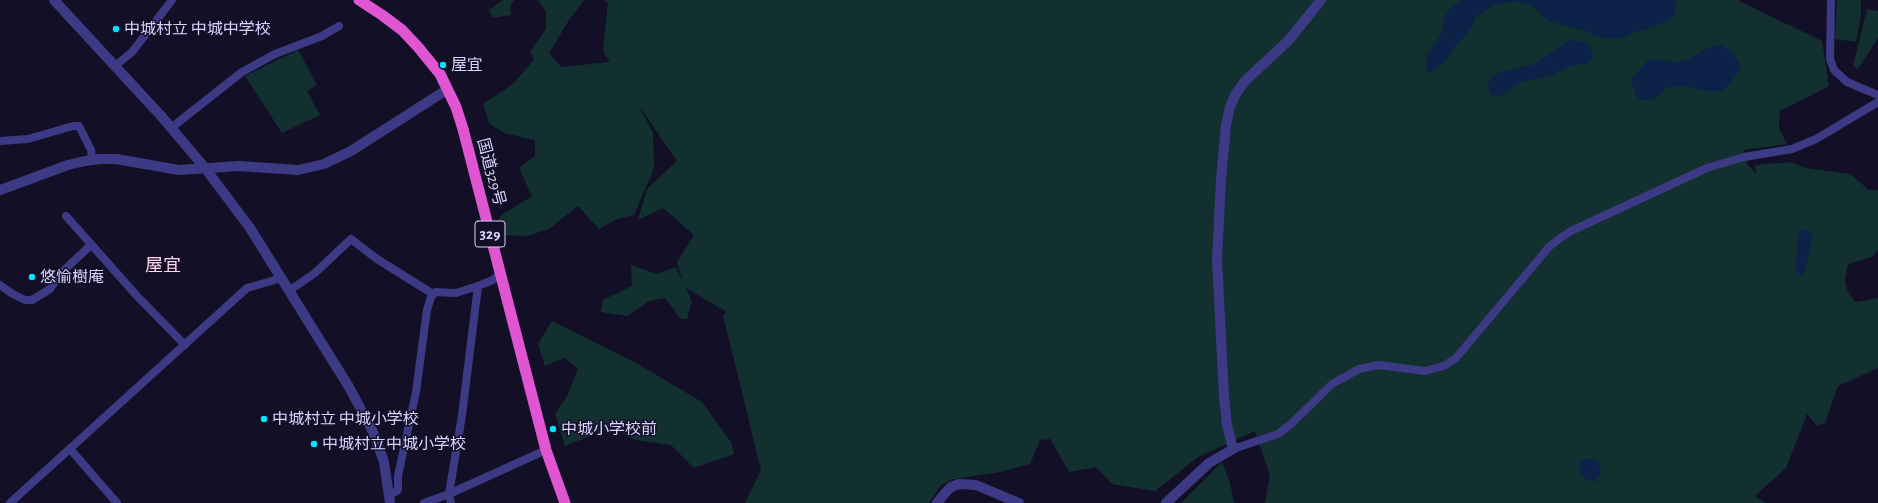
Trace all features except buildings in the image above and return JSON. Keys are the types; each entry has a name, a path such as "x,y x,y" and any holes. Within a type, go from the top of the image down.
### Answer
{"highway":[{"name":"国道329号","path":"359,0 382,14 402,30 435,67 448,89 463,129 546,450 565,503"}],"street":[{"path":"54,0 171,128 205,168 250,228 349,387 373,432 384,462 390,499"},
{"path":"115,66 132,52 172,0"},
{"path":"1233,449 1227,425 1224,397 1217,260 1226,126 1230,107 1235,95 1245,80 1288,41 1321,0"},
{"path":"1831,0 1830,59 1834,70 1847,82 1878,95"},
{"path":"171,128 242,72 276,54 322,36 340,26"},
{"path":"0,190 68,165 92,160 116,159 179,170 239,166 298,170 324,164 351,151 448,89"},
{"path":"1166,503 1208,463 1233,449 1278,434 1290,425 1332,384 1359,369 1378,365 1424,371 1444,366 1456,358 1549,247 1559,238 1571,231 1707,168 1744,157 1792,149 1816,139 1878,102"},
{"path":"0,141 28,139 73,126 78,126 91,150 92,160"},
{"path":"66,216 185,346"},
{"path":"290,290 315,273 351,239 377,259 433,294"},
{"path":"0,285 25,300 32,300 50,289 61,273 91,245"},
{"path":"390,499 398,490 400,463 416,392 427,310 433,294 435,292 456,293 493,280 500,273"},
{"path":"10,503 185,346 247,288 282,278"},
{"path":"451,503 449,494 462,415 478,286"},
{"path":"70,449 117,503"},
{"path":"424,503 449,494 546,450"},
{"path":"937,503 948,490 959,484 976,485 1019,503"}],"green space":[{"path":"503,0 514,0 510,6 511,15 493,18 489,10"},
{"path":"538,0 584,0 569,20 549,53 561,67 610,62 603,51 608,3 604,0 1737,0 1822,41 1829,86 1780,111 1779,129 1787,144 1744,150 1747,164 1756,174 1755,165 1792,162 1805,168 1850,174 1869,190 1878,190 1878,250 1872,257 1848,264 1845,280 1847,290 1855,302 1878,298 1878,368 1838,386 1825,423 1817,426 1807,414 1786,468 1755,496 1766,503 1265,503 1270,476 1255,431 1198,457 1155,491 1112,484 1096,467 1069,472 1050,439 1040,440 1030,464 1000,472 954,479 941,485 929,503 745,503 761,470 723,315 727,312 686,288 692,301 687,319 681,319 665,298 649,301 628,316 601,312 603,300 632,286 631,265 657,274 675,267 683,282 677,262 694,235 663,208 638,220 647,189 677,161 638,104 653,133 654,168 634,215 617,219 599,229 578,206 549,229 527,236 505,235 499,217 532,196 519,168 535,156 535,140 504,133 489,123 483,104 513,84 534,60 530,52 546,29 546,12"},
{"path":"1837,0 1861,0 1861,15 1856,42 1835,39"},
{"path":"1867,9 1878,11 1878,38 1858,69 1853,66"},
{"path":"298,50 317,85 307,91 320,115 282,133 245,76"},
{"path":"552,321 638,364 702,402 731,442 734,454 694,468 671,445 635,440 612,427 565,446 555,414 567,396 578,369 564,358 545,366 538,344"},
{"path":"1222,462 1230,483 1234,503 1181,503"}],"water":[{"path":"1461,0 1676,0 1677,6 1674,15 1668,22 1621,38 1612,39 1595,36 1587,31 1548,21 1530,4 1518,2 1495,4 1476,17 1470,30 1455,46 1444,63 1431,73 1427,72 1427,56 1441,34 1446,14"},
{"path":"1571,39 1589,44 1593,54 1593,59 1589,63 1571,66 1550,76 1520,82 1500,96 1490,94 1488,84 1491,77 1503,71 1533,65"},
{"path":"1721,45 1731,50 1739,63 1740,69 1729,86 1723,91 1704,91 1684,86 1669,87 1652,100 1640,100 1635,93 1631,80 1649,59 1678,62 1689,59 1711,46"},
{"path":"1802,230 1806,230 1811,233 1812,239 1804,275 1796,272 1798,236"},
{"path":"1583,459 1594,459 1601,467 1600,475 1595,482 1586,480 1581,474 1579,465"}],"place":[{"name":"中城村立 中城中学校","path":"116,29"},
{"name":"屋宜","path":"443,65"},
{"name":"悠愉樹庵","path":"32,277"},
{"name":"中城村立 中城小学校","path":"264,419"},
{"name":"中城小学校前","path":"553,429"},
{"name":"中城村立中城小学校","path":"314,444"}],"district":[{"name":"屋宜","path":"163,266"}]}
